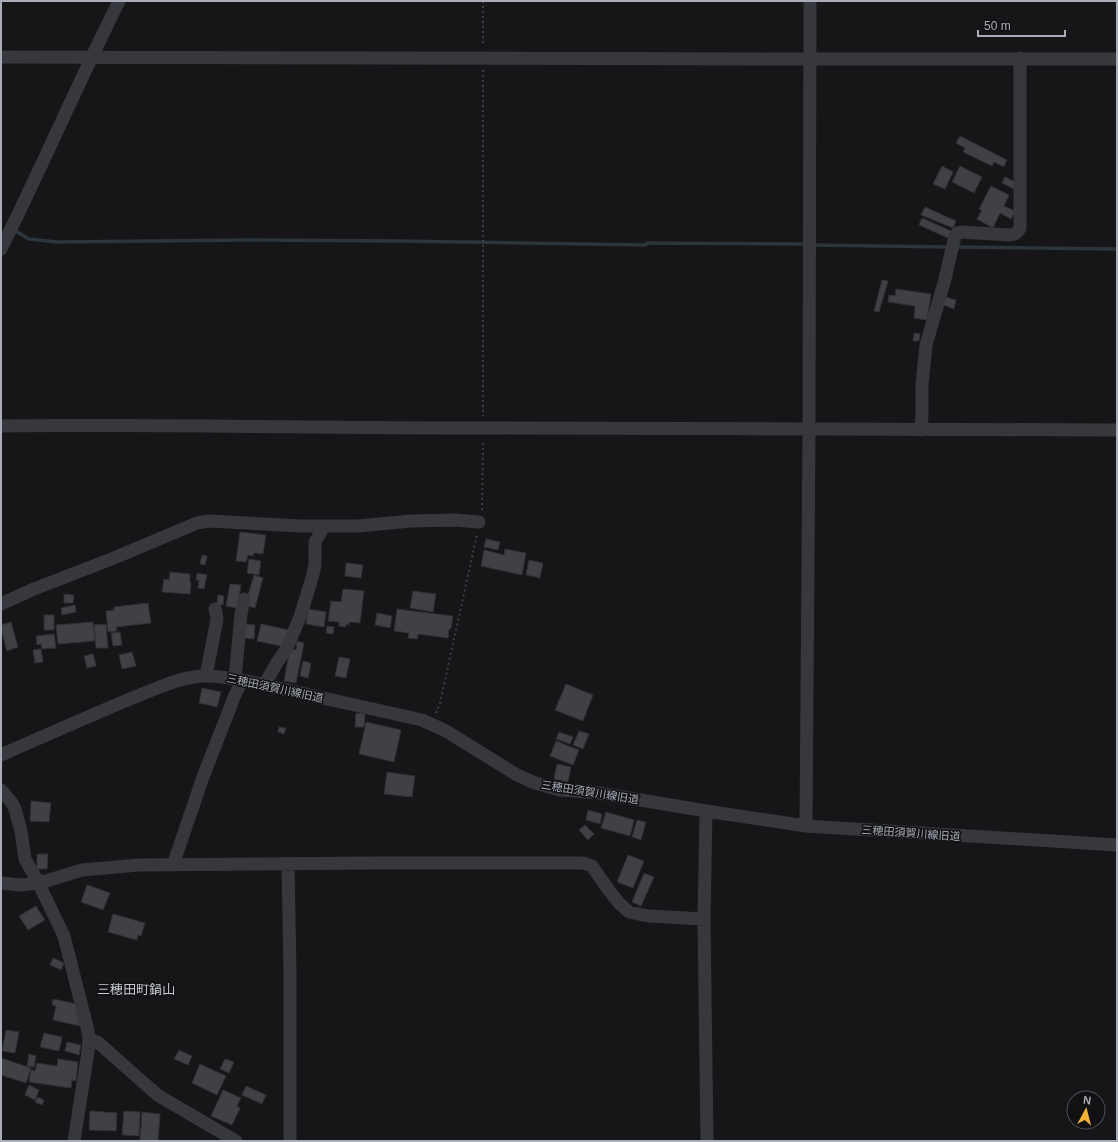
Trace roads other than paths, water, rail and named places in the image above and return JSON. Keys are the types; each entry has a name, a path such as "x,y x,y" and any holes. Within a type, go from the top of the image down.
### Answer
{"street":[{"path":"1,249 119,1"},
{"path":"806,826 810,1"},
{"path":"1,57 1117,59"},
{"path":"921,430 922,384 926,345 944,283 955,236 961,232 1013,235 1018,232 1020,228 1020,58"},
{"path":"1,426 200,425 483,428 633,427 921,430 1117,430"},
{"path":"1,604 34,589 114,558 197,523 209,521 292,526 358,526 411,520 455,520 479,522"},
{"path":"264,685 289,645 300,617 315,565 315,542 321,532 322,526"},
{"path":"174,865 203,777 235,695 239,680 241,614 244,599"},
{"path":"206,676 216,620 215,609"},
{"name":"三穂田須賀川線旧道","path":"1,756 73,722 162,686 193,677 212,676 264,685 422,720 446,731 517,775 535,783 560,790 599,793 806,826 1117,845"},
{"path":"1,790 15,809 21,831 25,859 38,882 64,936 89,1038 74,1141"},
{"path":"706,811 704,919 707,1141"},
{"path":"1,882 20,885 30,884 88,869 139,865 584,863 592,866 616,898 629,912 648,916 704,919"},
{"path":"288,864 290,972 290,1141"},
{"path":"89,1038 101,1045 159,1096 236,1141"}],"waterway":[{"path":"14,230 29,239 57,242 247,240 645,245 648,243 806,244"},
{"path":"812,245 950,247"},
{"path":"956,247 1117,249"}],"district":[{"name":"三穂田町鍋山","path":"136,989"}]}
